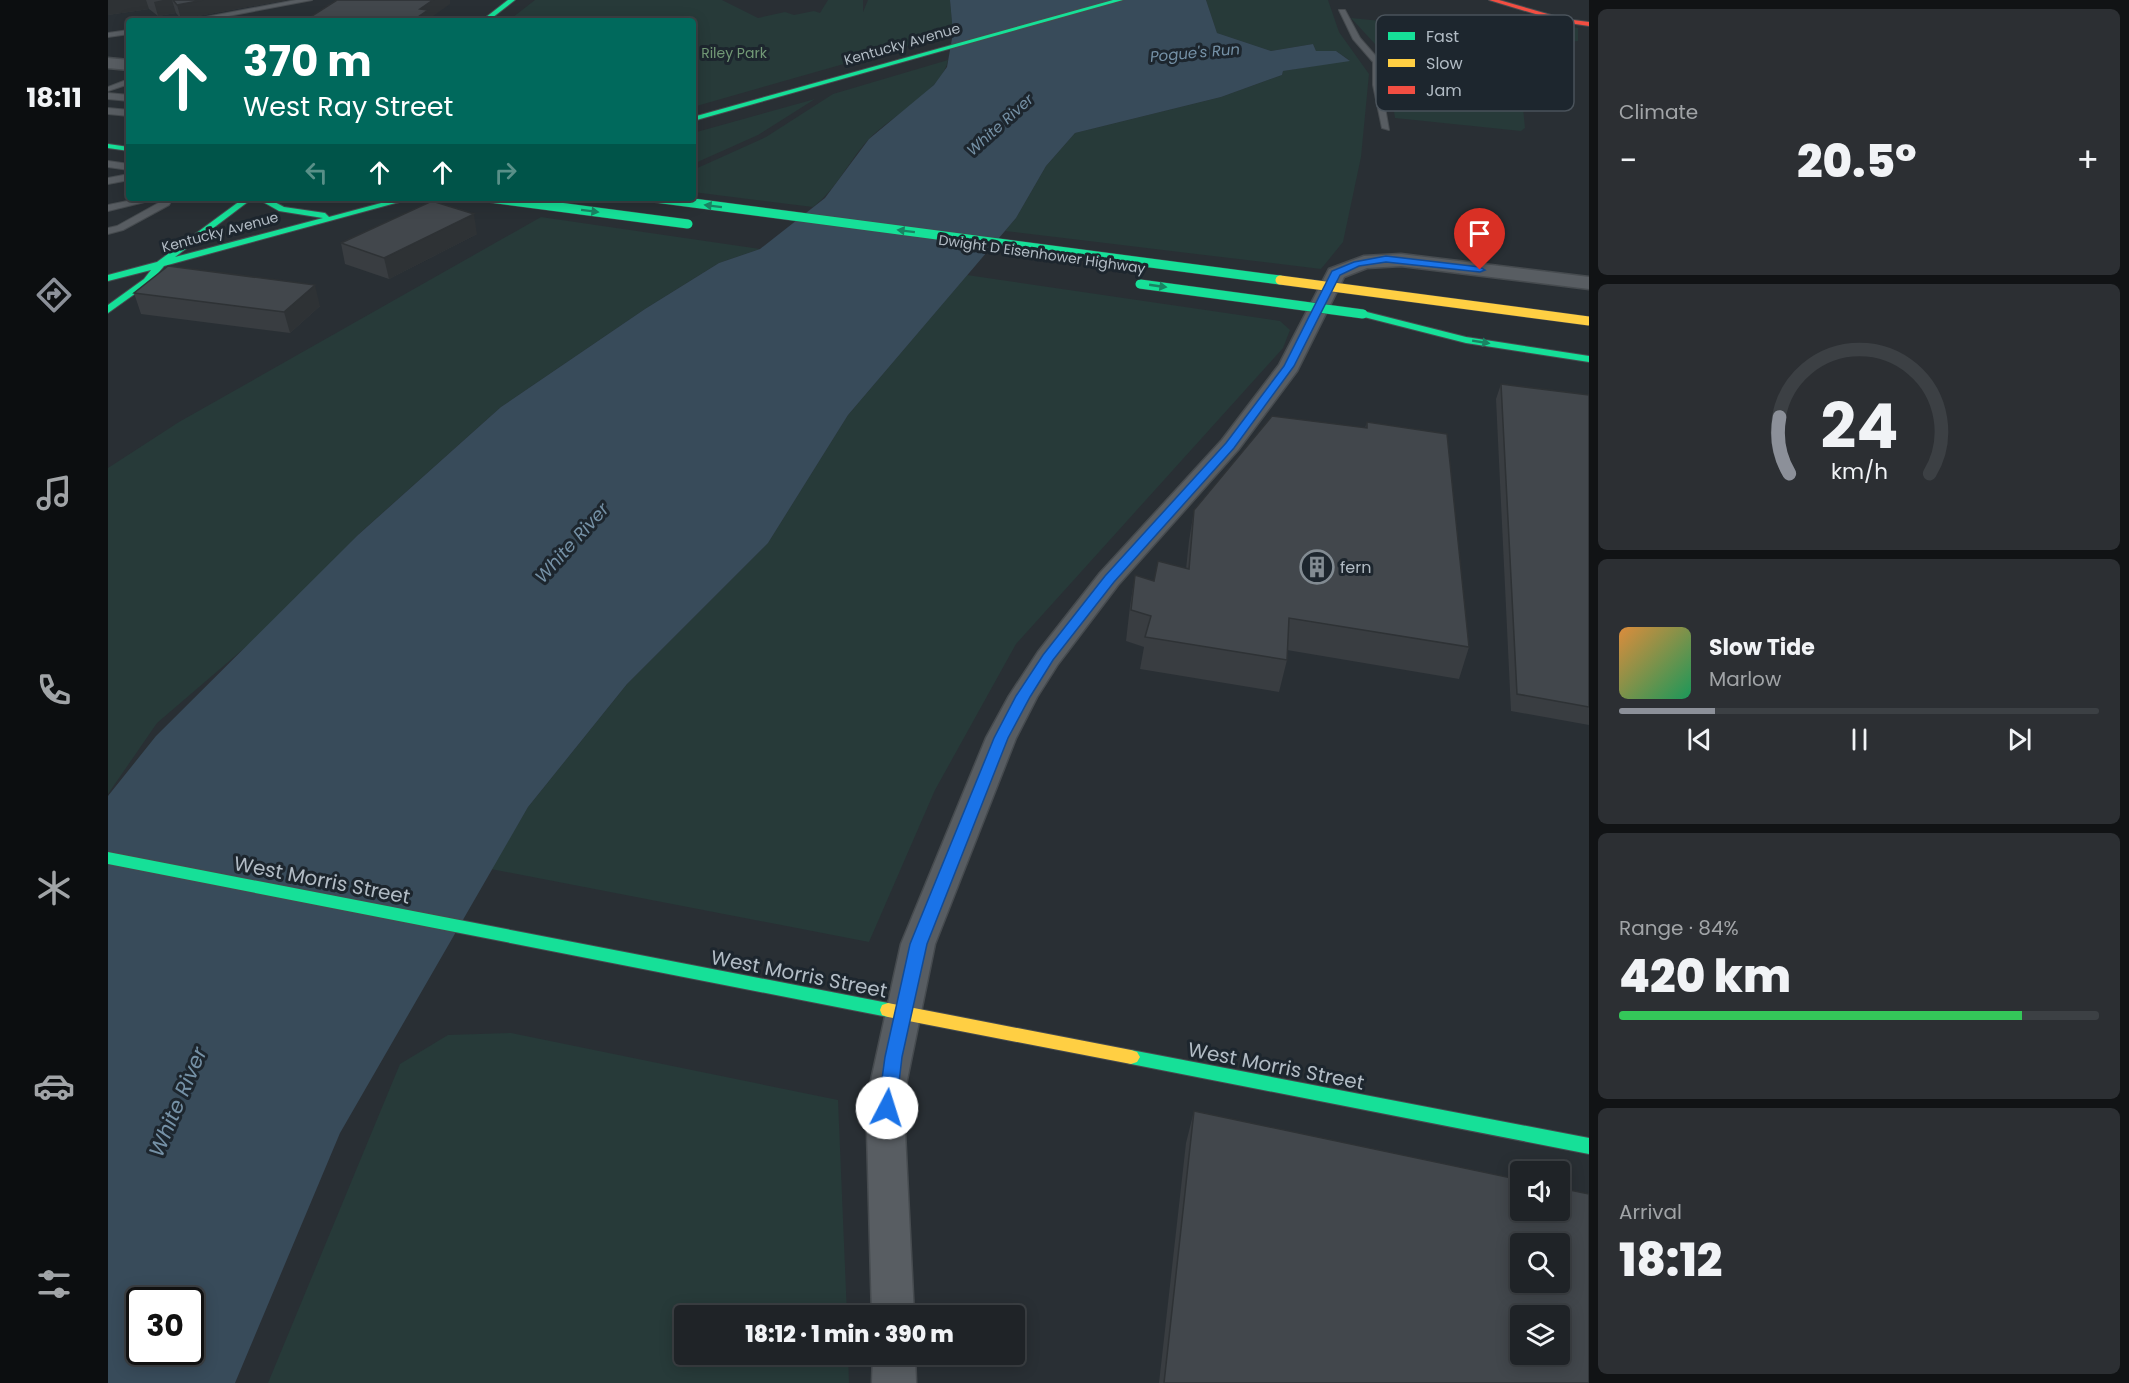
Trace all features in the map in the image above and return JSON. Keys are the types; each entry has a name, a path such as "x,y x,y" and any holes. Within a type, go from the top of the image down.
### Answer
{"main road":[{"path":"488,18 512,0"},
{"name":"Kentucky Avenue","path":"696,118 1120,0"},
{"path":"1492,0 1543,15"},
{"path":"1574,22 1589,24"},
{"path":"108,146 126,149"},
{"path":"108,310 147,280 158,266 245,201"},
{"path":"263,201 288,211 335,218"},
{"name":"Kentucky Avenue","path":"108,278 399,201"},
{"path":"513,201 696,225"},
{"name":"Dwight D Eisenhower Highway","path":"678,201 1589,321"},
{"path":"1131,260 1589,309"},
{"name":"Dwight D Eisenhower Highway","path":"1128,282 1589,345"},
{"path":"1363,314 1466,340 1589,359"},
{"name":"West Morris Street","path":"108,858 1589,1146"}],"street":[{"path":"108,63 126,65"},
{"path":"893,1305 886,1132 888,1085 918,944 1001,738 1023,696 1048,658 1109,579 1237,436 1289,366 1336,273 1364,262 1401,260 1589,283"},
{"path":"894,1365 894,1383"}],"lane":[{"path":"206,18 308,0"},
{"path":"1342,12 1357,39 1376,61"},
{"path":"108,35 126,32"},
{"path":"112,89 126,82"},
{"path":"108,96 126,98"},
{"path":"108,111 126,113"},
{"path":"1382,111 1386,128"},
{"path":"108,164 126,167"},
{"path":"108,181 126,178"},
{"path":"108,208 142,201"},
{"path":"108,231 120,228 167,201"}],"green space":[{"name":"Riley Park","path":"535,0 722,0 758,18 785,12 794,15 814,11 820,13 828,0 863,0 863,12 868,0 950,0 953,33 696,106 696,18 512,18"},
{"path":"1206,0 1328,0 1339,32 1369,74 1361,157 1343,242 1321,269 1005,231 1016,218 1046,166 1075,133 1221,97 1282,75 1283,71 1349,60 1336,51 1316,51 1313,44 1271,51 1217,33"},
{"path":"1351,18 1376,21 1376,46"},
{"path":"1574,27 1578,28 1578,41 1574,41"},
{"path":"948,60 936,82 869,139 829,192 813,207 696,192 696,169 766,137 833,94"},
{"path":"815,99 758,135 696,163 696,132"},
{"path":"1394,111 1523,111 1525,128 1521,131 1395,118"},
{"path":"541,217 760,249 719,263 645,309 501,407 360,533 255,639 157,723 108,794 108,468 179,422"},
{"path":"967,275 1280,321 1290,330 1283,348 1016,644 935,790 869,942 491,869 528,807 627,684 768,543 848,415"},
{"path":"511,1033 838,1100 847,1305 674,1305 674,1365 848,1365 849,1383 268,1383 400,1064 448,1035"}],"water":[{"path":"950,0 1206,0 1217,33 1271,51 1313,44 1316,51 1336,51 1350,61 1283,71 1282,75 1221,97 1075,133 1046,166 1016,218 848,415 768,543 627,684 528,807 340,1133 235,1383 108,1383 108,796 156,736 358,535 501,407 645,309 719,263 760,249 825,198 869,139 934,85 947,67 953,33"}],"building":[{"path":"173,0 203,0 177,5"},
{"path":"337,0 433,0 420,9 428,10 416,18 309,18"},
{"path":"432,201 474,214 384,258 341,243"},
{"path":"168,266 315,285 284,312 134,293"},
{"path":"1501,384 1589,395 1589,707 1517,694"},
{"name":"fern","path":"1272,416 1367,428 1367,422 1447,434 1469,647 1289,618 1287,660 1145,637 1151,616 1131,610 1135,575 1154,581 1158,561 1189,569 1194,510"},
{"path":"1194,1111 1510,1178 1510,1221 1570,1221 1570,1190 1589,1194 1589,1383 1164,1383"}],"traffic: fast":[{"path":"488,18 512,0"},
{"path":"696,118 1120,0"},
{"path":"108,146 126,149"},
{"path":"108,310 147,281 158,266 245,201"},
{"path":"266,201 282,209 325,216"},
{"path":"108,278 399,201"},
{"path":"513,201 688,224"},
{"path":"678,201 1280,280"},
{"path":"1140,284 1363,314"},
{"path":"1363,314 1466,340 1589,359"},
{"path":"108,858 888,1010"},
{"path":"1131,1057 1589,1146"}],"traffic: slow":[{"path":"1280,280 1589,321"},
{"path":"888,1010 1131,1057"}],"traffic: jam":[{"path":"1492,0 1543,15"},
{"path":"1574,22 1589,24"}],"place":[{"name":"fern","path":"1317,567"}],"route":[{"path":"887,1108 888,1085 918,944 1001,738 1023,696 1048,658 1109,579 1230,446 1289,366 1336,273 1364,262 1386,259 1480,270"}],"water label":[{"name":"Pogue's Run","path":"1195,53"},
{"name":"White River","path":"1000,125"},
{"name":"White River","path":"572,543"},
{"name":"White River","path":"178,1102"}]}
